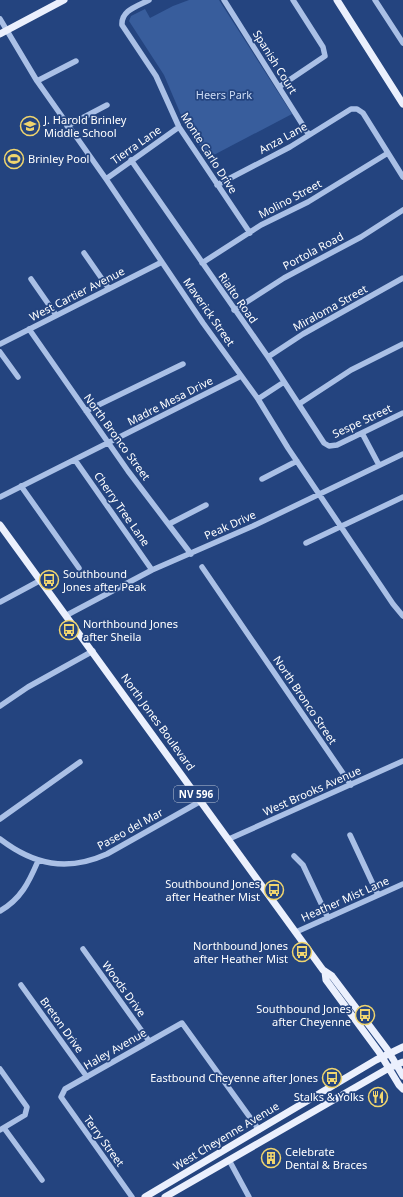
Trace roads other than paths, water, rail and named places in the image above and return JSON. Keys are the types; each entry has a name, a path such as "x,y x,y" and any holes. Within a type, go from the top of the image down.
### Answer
{"main road":[{"path":"3,32 64,0"},
{"path":"337,0 403,104"},
{"name":"North Jones Boulevard","path":"0,525 67,615 325,972 332,976 400,1064 403,1076"},
{"name":"North Jones Boulevard","path":"325,972 326,980 382,1057 399,1085 403,1088"},
{"name":"West Cheyenne Avenue","path":"145,1197 382,1057 403,1047"},
{"name":"West Cheyenne Avenue","path":"165,1197 389,1068 400,1064"},
{"path":"154,1197 182,1178 188,1171"}],"street":[{"name":"Monte Carlo Drive","path":"150,0 124,14 122,19 124,29 156,76 179,127 250,232"},
{"name":"Spanish Court","path":"224,0 309,135"},
{"path":"279,87 326,56 323,48 294,0"},
{"path":"375,0 403,43"},
{"name":"Maverick Street","path":"0,19 3,32 258,399 340,527 401,609 403,616"},
{"path":"37,82 76,61"},
{"path":"67,126 107,105"},
{"name":"Anza Lane","path":"217,185 309,135 351,109 357,109 363,113 388,153"},
{"name":"Tierra Lane","path":"106,179 179,127"},
{"path":"388,153 403,176"},
{"name":"Molino Street","path":"202,263 250,232 328,190 388,153"},
{"name":"Rialto Road","path":"131,160 268,357 324,443 329,446"},
{"name":"Portola Road","path":"234,310 284,278 360,237 403,210"},
{"path":"84,253 109,289"},
{"name":"West Cartier Avenue","path":"0,344 162,262"},
{"name":"Miraloma Street","path":"268,357 309,330 403,278"},
{"path":"31,279 56,315"},
{"name":"North Bronco Street","path":"29,329 128,471 190,554"},
{"path":"299,404 351,370 403,344"},
{"path":"0,352 18,377"},
{"path":"86,411 184,364"},
{"name":"Madre Mesa Drive","path":"0,497 241,376"},
{"path":"258,399 284,382"},
{"name":"Sespe Street","path":"329,446 336,445 403,413"},
{"path":"362,433 379,465"},
{"name":"Peak Drive","path":"67,615 152,570 319,495 403,454"},
{"name":"Cherry Tree Lane","path":"75,460 152,570"},
{"path":"262,478 297,461"},
{"path":"21,486 79,568"},
{"path":"306,543 403,497"},
{"path":"169,524 206,505"},
{"name":"North Bronco Street","path":"202,568 351,785"},
{"path":"0,602 41,580"},
{"path":"0,706 28,687 93,651"},
{"name":"West Brooks Avenue","path":"229,839 351,785 403,760"},
{"path":"0,819 80,762"},
{"name":"Paseo del Mar","path":"0,839 19,853 38,861 53,864 77,864 97,859 201,801"},
{"path":"350,835 378,895"},
{"path":"294,856 304,865 328,918"},
{"path":"0,911 16,900 29,884 38,861"},
{"name":"Heather Mist Lane","path":"296,932 403,884"},
{"name":"Woods Drive","path":"83,949 149,1041"},
{"name":"Breton Drive","path":"21,985 87,1076"},
{"name":"Haley Avenue","path":"61,1097 65,1089 182,1023 258,1130"},
{"path":"0,1069 24,1102 26,1112 25,1115 2,1129 42,1180"},
{"name":"Terry Street","path":"61,1097 132,1197"},
{"path":"229,1160 249,1197"}],"place":[{"name":"J. Harold Brinley Middle School","path":"30,126"},
{"name":"Brinley Pool","path":"14,159"},
{"name":"Southbound Jones after Peak","path":"49,580"},
{"name":"Northbound Jones after Sheila","path":"69,630"},
{"name":"Southbound Jones after Heather Mist","path":"274,890"},
{"name":"Northbound Jones after Heather Mist","path":"302,952"},
{"name":"Southbound Jones after Cheyenne","path":"365,1015"},
{"name":"Eastbound Cheyenne after Jones","path":"332,1078"},
{"name":"Stalks & Yolks","path":"378,1097"},
{"name":"Celebrate Dental & Braces","path":"271,1158"}],"park label":[{"name":"Heers Park","path":"224,95"}]}
